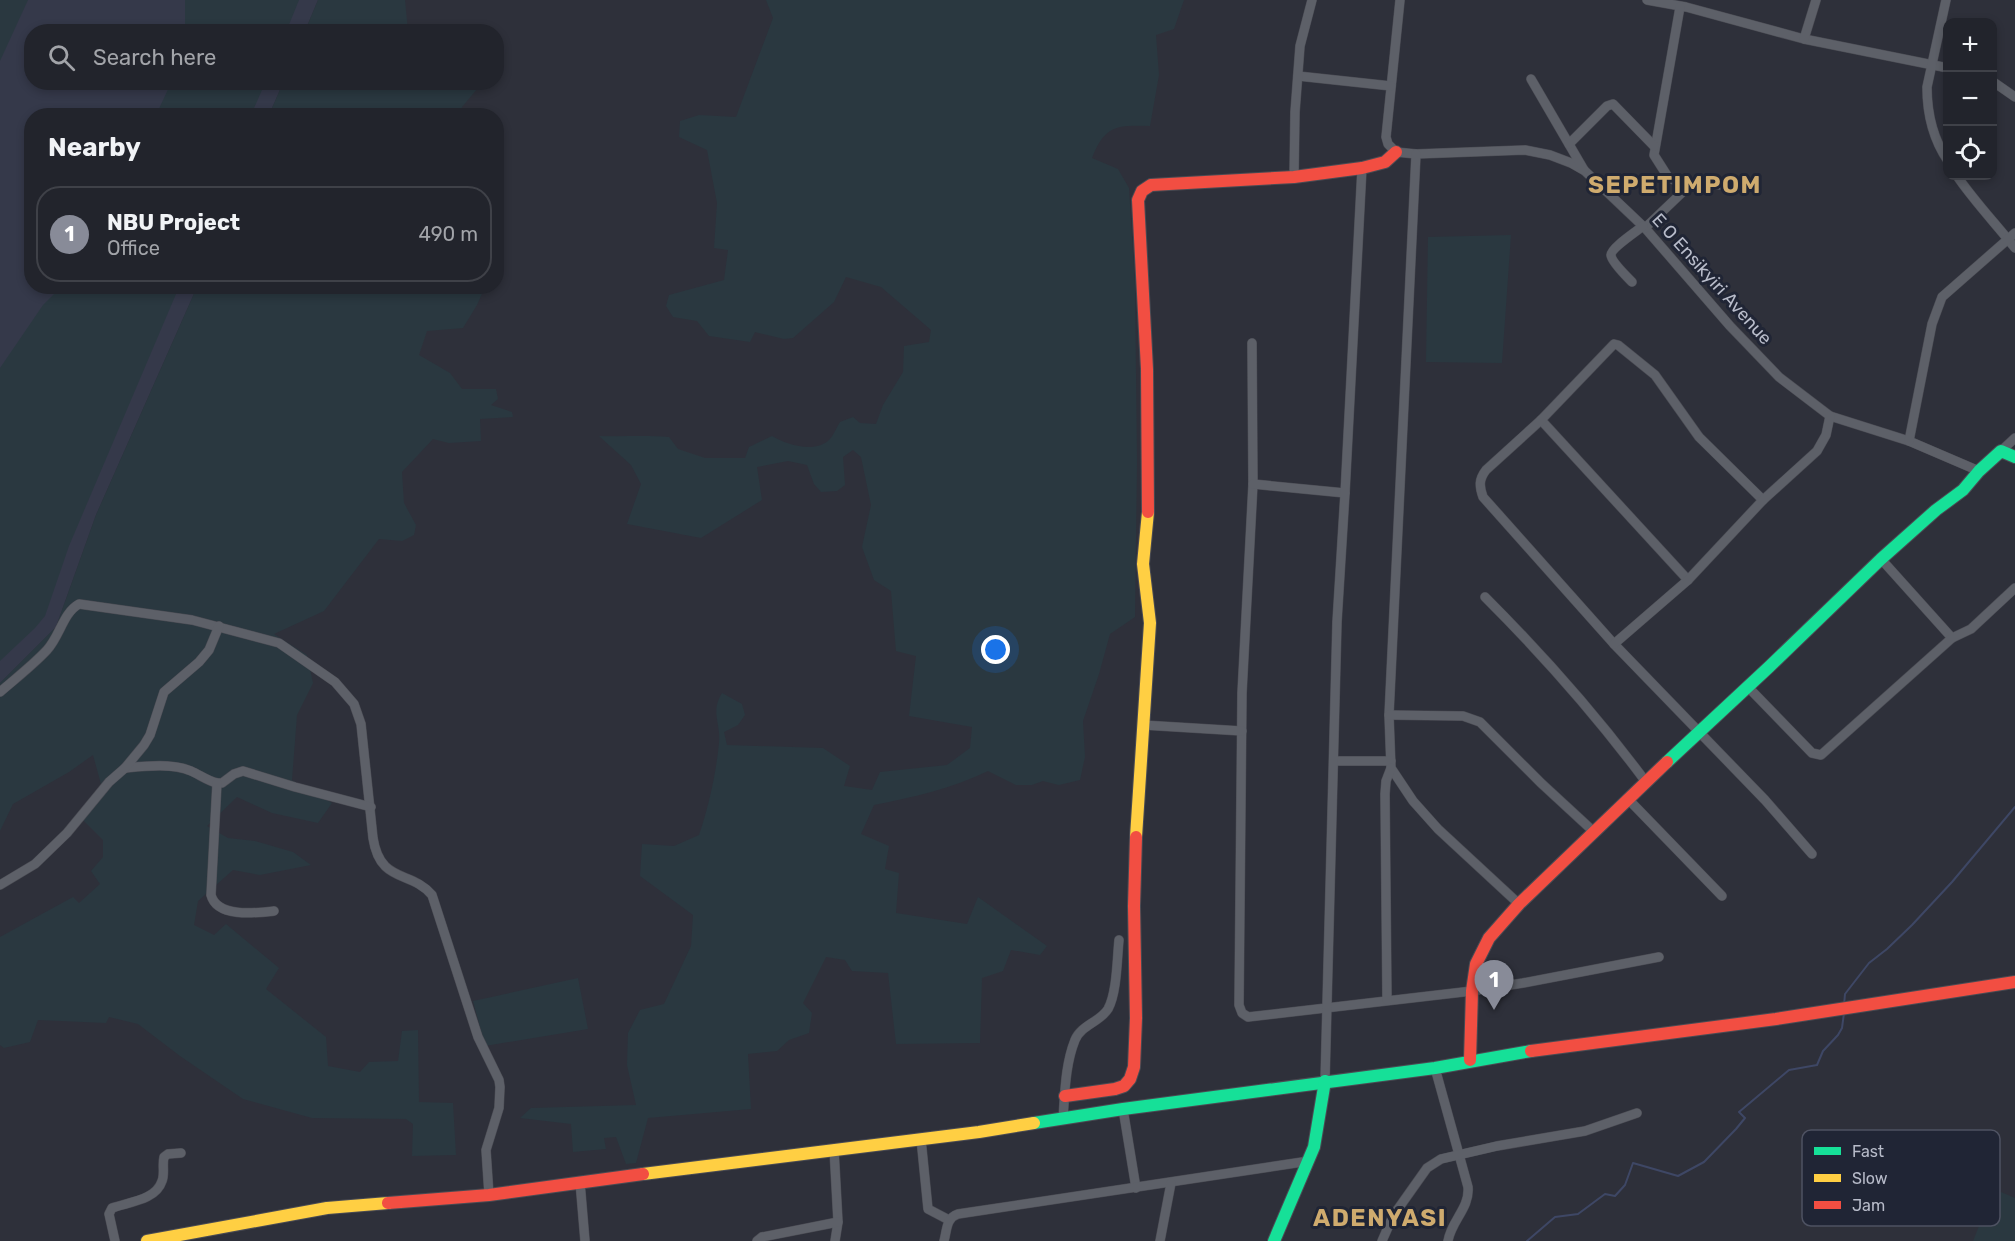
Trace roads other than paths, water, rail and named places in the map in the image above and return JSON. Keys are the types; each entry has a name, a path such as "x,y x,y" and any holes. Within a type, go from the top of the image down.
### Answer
{"street":[{"path":"1294,177 1300,46 1312,0"},
{"path":"1065,1096 1124,1086 1130,1079 1134,1067 1136,827 1150,623 1143,564 1149,499 1146,431 1147,369 1137,200 1145,187 1150,185 1294,177 1362,168 1385,162 1396,152 1388,144 1386,137 1400,0"},
{"path":"1647,0 1684,5 1804,39 1943,67"},
{"path":"1804,39 1816,0"},
{"path":"1943,153 1935,136 1929,114 1927,87 1946,0"},
{"path":"1684,5 1653,151 1655,159 1668,177 1680,183 1744,186"},
{"path":"1298,76 1391,86"},
{"path":"1532,79 1585,171"},
{"path":"1997,84 2015,97"},
{"path":"1569,144 1607,106 1613,104 1654,146"},
{"name":"E O Ensikyiri Avenue","path":"1396,152 1416,154 1525,150 1550,154 1585,171 1644,227 1754,352 1779,377 1830,416 1909,441 1979,471"},
{"path":"1387,1000 1385,794 1391,765 1389,715 1416,154"},
{"path":"1274,1241 1314,1147 1325,1081 1336,622 1362,168"},
{"path":"1960,180 1969,194 2012,236 2015,248"},
{"path":"1632,282 1611,256 1617,247 1644,227 1690,185"},
{"path":"1909,441 1932,324 1942,297 2012,236"},
{"path":"1252,343 1253,484 1242,730 1239,1005 1242,1013 1248,1017 1472,990 1659,957"},
{"path":"1763,500 1700,437 1655,375 1614,344 1541,420 1486,470 1481,477 1480,489 1483,497 1614,645 1765,800 1812,854"},
{"path":"1614,645 1688,580 1763,500 1817,451 1826,435 1830,416"},
{"path":"1541,420 1688,580"},
{"path":"1470,1060 1472,990 1480,951 1488,938 1593,831 1881,559 1936,510 1963,490 1979,471 2015,438"},
{"path":"2001,451 2015,457"},
{"path":"1253,484 1345,493"},
{"path":"1881,559 1952,638"},
{"path":"1748,686 1812,753 1821,755 1952,638 1971,629 2015,588"},
{"path":"1485,597 1560,676 1616,742 1646,782"},
{"path":"0,692 46,651 57,637 72,608 80,604 192,620 279,643 335,682 354,704 361,724 374,849 384,866 394,874 426,888 432,895 478,1037 499,1080 499,1108 486,1150 489,1195"},
{"path":"0,885 35,864 67,832 109,782 125,768 150,735 164,692 199,662 209,650 219,626"},
{"path":"1389,715 1463,716 1480,722 1593,831"},
{"path":"1143,725 1242,730"},
{"path":"1334,761 1391,765"},
{"path":"1391,765 1413,801 1438,829 1519,904"},
{"path":"125,768 148,766 178,768 217,783 222,783 234,774 243,771 371,807"},
{"path":"217,783 211,895 213,902 219,907 245,914 274,911"},
{"path":"1628,799 1722,896"},
{"path":"1063,1118 1067,1073 1075,1039 1086,1026 1108,1010 1112,998 1119,940"},
{"path":"147,1241 187,1237 327,1208 489,1195 979,1132 1123,1108 1435,1068 1470,1060 1833,1010 2015,982"},
{"path":"1435,1068 1469,1196 1449,1233 1448,1241"},
{"path":"1123,1108 1136,1188"},
{"path":"1382,1241 1393,1216 1427,1168 1441,1159 1497,1146 1585,1131 1637,1113"},
{"path":"921,1139 928,1209 949,1220"},
{"path":"834,1149 838,1222 835,1241"},
{"path":"115,1241 109,1214 112,1208 149,1196 157,1191 163,1179 164,1157 181,1153"},
{"path":"944,1241 949,1220 958,1214 1309,1161"},
{"path":"580,1182 585,1241"},
{"path":"1160,1241 1171,1183"},
{"path":"756,1241 762,1237 838,1222"}],"waterway":[{"path":"1844,1005 1845,994 1869,963 1912,925 1952,882 2015,807"},
{"path":"1527,1241 1555,1217 1578,1214 1605,1194 1615,1196 1625,1185 1633,1163 1678,1176 1704,1162 1745,1118 1739,1112 1789,1070 1817,1065 1823,1051 1842,1028 1844,1013"}],"place":[{"name":"NBU Project","path":"1494,1010"}],"district":[{"name":"SEPETIMPOM","path":"1675,185"},
{"name":"ADENYASI","path":"1380,1218"}]}
